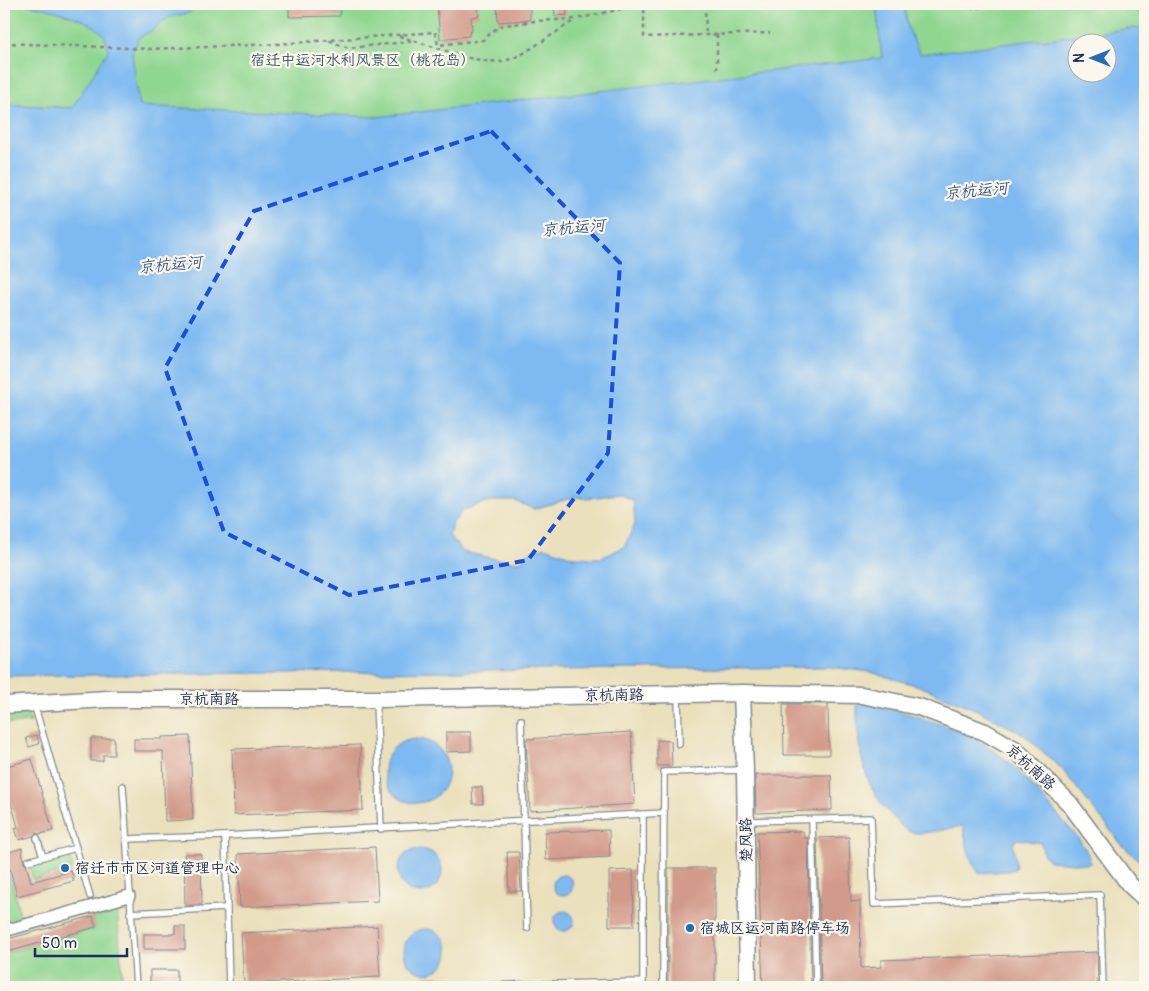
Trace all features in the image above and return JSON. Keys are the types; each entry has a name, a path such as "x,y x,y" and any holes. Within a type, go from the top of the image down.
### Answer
{"street":[{"name":"京杭南路","path":"4,705 117,699 742,693 862,696 919,707 985,732 1016,750 1070,804 1129,884 1145,899"},
{"name":"楚风路","path":"742,693 748,987"},
{"path":"4,931 129,896"}],"lane":[{"path":"678,694 679,744"},
{"path":"376,698 381,829"},
{"path":"34,702 90,896"},
{"path":"521,720 527,928"},
{"path":"663,987 664,772 745,770"},
{"path":"123,786 136,987"},
{"path":"126,839 381,829 664,813"},
{"path":"424,987 643,982 643,814"},
{"path":"746,821 870,818 874,904 1100,895 1103,987"},
{"path":"812,820 816,987"},
{"path":"225,836 230,987"},
{"path":"37,838 43,857"},
{"path":"28,861 76,848"},
{"path":"130,913 226,908"}],"path":[{"path":"4,43 140,49 278,44 435,32 438,45 484,40 499,26 576,19 644,4 644,37 770,33"},
{"path":"705,4 706,35"},
{"path":"962,4 969,8 977,8 988,4"},
{"path":"395,35 469,58 502,62 530,50 576,19"},
{"path":"717,34 717,70"},
{"path":"327,40 349,48 419,41"}],"highlighted area":[{"path":"491,131 620,263 608,453 528,560 349,595 224,532 165,368 254,211"}],"green space":[{"name":"宿迁中运河水利风景区（桃花岛）","path":"4,4 1145,4 1145,35 1116,38 1116,32 1066,32 1066,43 377,117 72,108 4,104"},
{"path":"27,713 31,722 4,724 4,715"},
{"path":"4,851 21,919 4,924"},
{"path":"69,853 73,869 33,880 29,864"},
{"path":"117,907 123,987 4,987 4,953 95,928 93,916"}],"water":[{"name":"京杭运河","path":"24,4 202,4 189,13 170,17 139,38 132,52 139,106 377,117 882,58 876,4 904,4 908,28 920,54 1066,36 1066,82 1116,82 1116,32 1103,32 1145,27 1145,866 1122,845 1061,768 1023,734 975,709 919,686 870,672 830,667 4,676 4,104 72,108 108,51 103,35 95,27 54,11","holes":["618,494 633,500 635,524 624,547 601,558 574,557 545,547 531,551 519,562 496,559 463,552 449,535 453,523 463,510 490,501 514,501 534,509 575,497 591,498"]},
{"path":"861,702 952,728 1000,755 1022,775 1071,830 1081,842 1091,863 1049,861 1044,855 1041,843 1018,839 1013,843 1015,869 979,873 970,856 963,826 921,833 906,830 884,808 869,782 858,737 857,706"},
{"path":"416,739 428,741 439,748 446,759 448,771 446,783 439,794 428,801 416,803 404,801 393,794 386,783 384,771 386,759 393,748 404,741"},
{"path":"420,849 432,853 438,859 442,871 438,883 432,889 420,893 408,889 402,883 398,871 402,859 408,853"},
{"path":"563,875 570,878 573,885 570,892 563,895 556,892 553,885 556,878"},
{"path":"564,911 571,914 574,921 571,928 564,931 557,928 554,921 557,914"},
{"path":"426,929 438,933 444,939 448,951 444,963 438,969 426,973 414,969 408,963 404,951 408,939 414,933"}],"building":[{"path":"289,4 340,4 340,16 289,17"},
{"path":"437,4 478,4 479,16 471,17 472,31 469,32 469,36 440,39"},
{"path":"497,4 530,4 530,20 498,22"},
{"path":"554,4 566,4 567,15 555,16"},
{"path":"783,704 828,704 829,755 784,755"},
{"path":"446,732 471,732 471,751 446,752"},
{"path":"631,732 635,804 530,811 526,739"},
{"path":"37,735 39,744 29,747 26,738"},
{"path":"190,736 193,820 165,821 163,751 134,751 134,739"},
{"path":"91,738 114,738 114,755 103,755 103,761 91,761"},
{"path":"657,740 671,741 672,766 657,766"},
{"path":"360,745 363,810 234,815 232,749"},
{"path":"32,759 53,831 36,833 33,836 19,840 15,828 18,827 10,799 6,800 4,791 4,767"},
{"path":"755,775 831,775 832,810 756,813"},
{"path":"472,787 482,787 483,804 473,804"},
{"path":"609,830 610,857 546,860 545,832"},
{"path":"803,831 804,838 808,838 811,987 763,987 757,832"},
{"path":"849,837 851,902 860,901 861,968 881,967 881,960 1097,952 1098,987 821,987 817,838"},
{"path":"375,847 378,901 240,907 238,854"},
{"path":"22,848 24,863 31,882 71,871 74,881 17,896 6,853"},
{"path":"507,852 519,852 521,891 509,891"},
{"path":"184,854 201,854 202,905 185,905"},
{"name":"宿城区运河南路停车场","path":"668,868 715,868 715,987 668,987"},
{"path":"633,870 634,926 609,926 609,871"},
{"path":"93,916 96,927 4,953 4,940"},
{"path":"175,926 185,926 185,949 144,949 144,934 175,934"},
{"path":"377,926 380,977 244,984 241,933"},
{"path":"150,970 177,970 177,985 150,985"}],"place":[{"name":"宿迁市市区河道管理中心","path":"65,868"},
{"name":"宿城区运河南路停车场","path":"690,928"}]}
